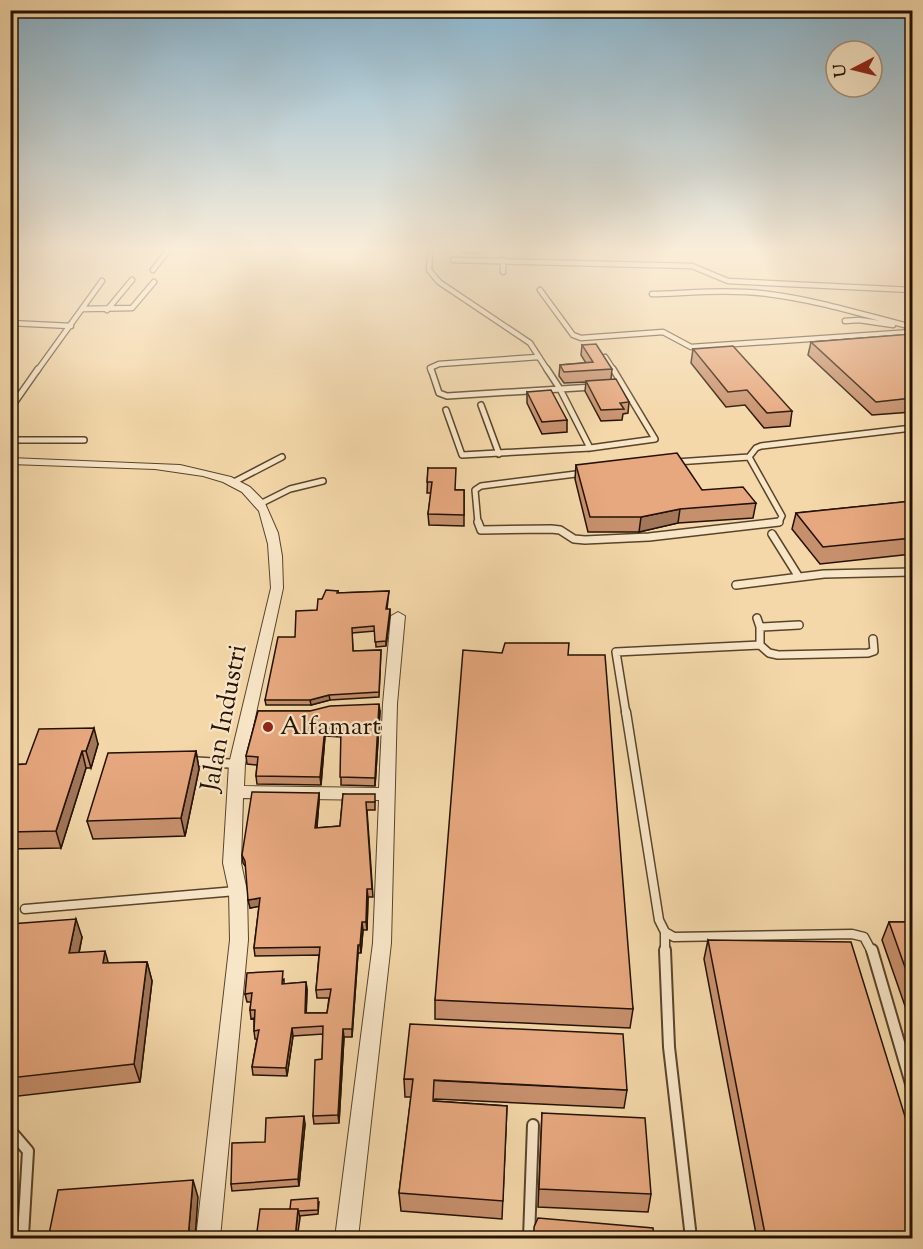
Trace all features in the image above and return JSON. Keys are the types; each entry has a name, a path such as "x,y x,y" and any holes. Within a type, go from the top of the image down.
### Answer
{"street":[{"path":"10,461 173,467 232,483 249,493 260,504"},
{"name":"Jalan Industri","path":"208,1239 239,940 238,891 232,863 237,764 273,609 279,568 267,519 260,504"},
{"path":"347,1239 382,943 388,794 385,705 398,616"},
{"path":"248,712 269,712"},
{"path":"235,792 388,794"}],"lane":[{"path":"10,409 82,309 107,310 133,307"},
{"path":"478,307 530,343 560,389 590,448"},
{"path":"553,307 573,335 582,338 663,332 691,347 912,332"},
{"path":"835,307 905,326"},
{"path":"845,321 859,320 883,325 912,327"},
{"path":"10,323 71,326"},
{"path":"538,357 439,364 430,368 439,393 447,396 602,386"},
{"path":"446,410 462,455 590,448 655,440 605,357"},
{"path":"612,385 623,384"},
{"path":"481,405 499,454"},
{"path":"667,463 749,457 756,448 761,446 912,428"},
{"path":"10,440 84,441"},
{"path":"232,483 282,457"},
{"path":"588,473 481,486 475,490 478,526 481,530 560,530 574,539 585,540 649,537 779,522 782,516 749,457"},
{"path":"260,504 271,496 292,487 323,481"},
{"path":"772,534 797,574"},
{"path":"736,585 797,574 849,570 912,572"},
{"path":"757,618 760,627 760,645"},
{"path":"760,627 800,625"},
{"path":"691,1239 666,1027 663,985 665,933 659,920 616,652 760,645 769,653 778,655 868,653 874,651 873,639"},
{"path":"180,760 237,764"},
{"path":"26,909 238,891"},
{"path":"665,933 674,937 852,934 864,937 871,947 912,1087"},
{"path":"528,1239 532,1125"},
{"path":"10,1130 28,1151 18,1237"}],"building":[{"path":"912,334 912,341 908,346 912,352 912,398 876,402 811,342"},
{"path":"596,344 612,369 564,372 560,365 593,362 582,345"},
{"path":"733,346 792,411 767,413 747,390 728,392 693,349"},
{"path":"616,379 629,402 620,403 624,409 601,410 586,381"},
{"path":"551,390 567,420 542,422 527,392"},
{"path":"677,453 702,490 743,487 756,503 680,509 641,517 590,517 576,465"},
{"path":"428,468 456,468 455,490 464,490 464,515 428,514 432,482 427,482"},
{"path":"912,501 912,538 823,547 796,513"},
{"path":"326,590 338,591 337,593 389,591 386,609 390,609 386,641 375,642 374,626 352,628 353,651 381,650 379,692 329,695 310,700 265,700 278,637 295,637 296,611 317,610 318,599 322,599"},
{"path":"505,643 569,643 568,655 605,655 633,1009 435,1000 463,650 502,653"},
{"path":"379,704 375,778 340,777 341,729 325,728 320,777 256,776 258,757 246,756 258,711 310,711 330,706"},
{"path":"94,728 86,751 82,751 56,831 10,832 10,765 26,764 39,729"},
{"path":"196,751 181,818 87,821 108,753"},
{"path":"252,792 319,793 315,828 340,826 343,794 375,794 375,802 366,802 372,889 367,889 366,922 362,922 360,945 358,945 352,1029 343,1029 338,1115 313,1116 315,1060 322,1059 323,1026 292,1028 286,1068 252,1067 259,1030 254,1031 255,1010 250,1010 252,993 245,994 247,973 283,971 282,984 306,982 305,1013 327,1013 331,989 316,990 320,947 254,948 260,898 248,900 245,861 242,855"},
{"path":"76,919 69,953 105,951 103,963 147,962 134,1064 10,1078 10,924"},
{"path":"889,922 912,922 912,987"},
{"path":"708,940 851,942 912,1139 912,1239 766,1239"},
{"path":"410,1024 623,1034 627,1090 434,1080 433,1101 507,1106 503,1201 399,1193 413,1079 404,1079"},
{"path":"542,1113 645,1118 651,1194 539,1189"},
{"path":"304,1116 298,1179 231,1184 232,1143 265,1142 266,1118"},
{"path":"193,1180 188,1239 48,1239 58,1190"},
{"path":"318,1198 318,1210 290,1209 291,1200"},
{"path":"260,1209 298,1209 295,1239 256,1239"},
{"path":"538,1218 653,1228 654,1239 534,1239 534,1227"}],"place":[{"name":"Alfamart","path":"268,727"}]}
